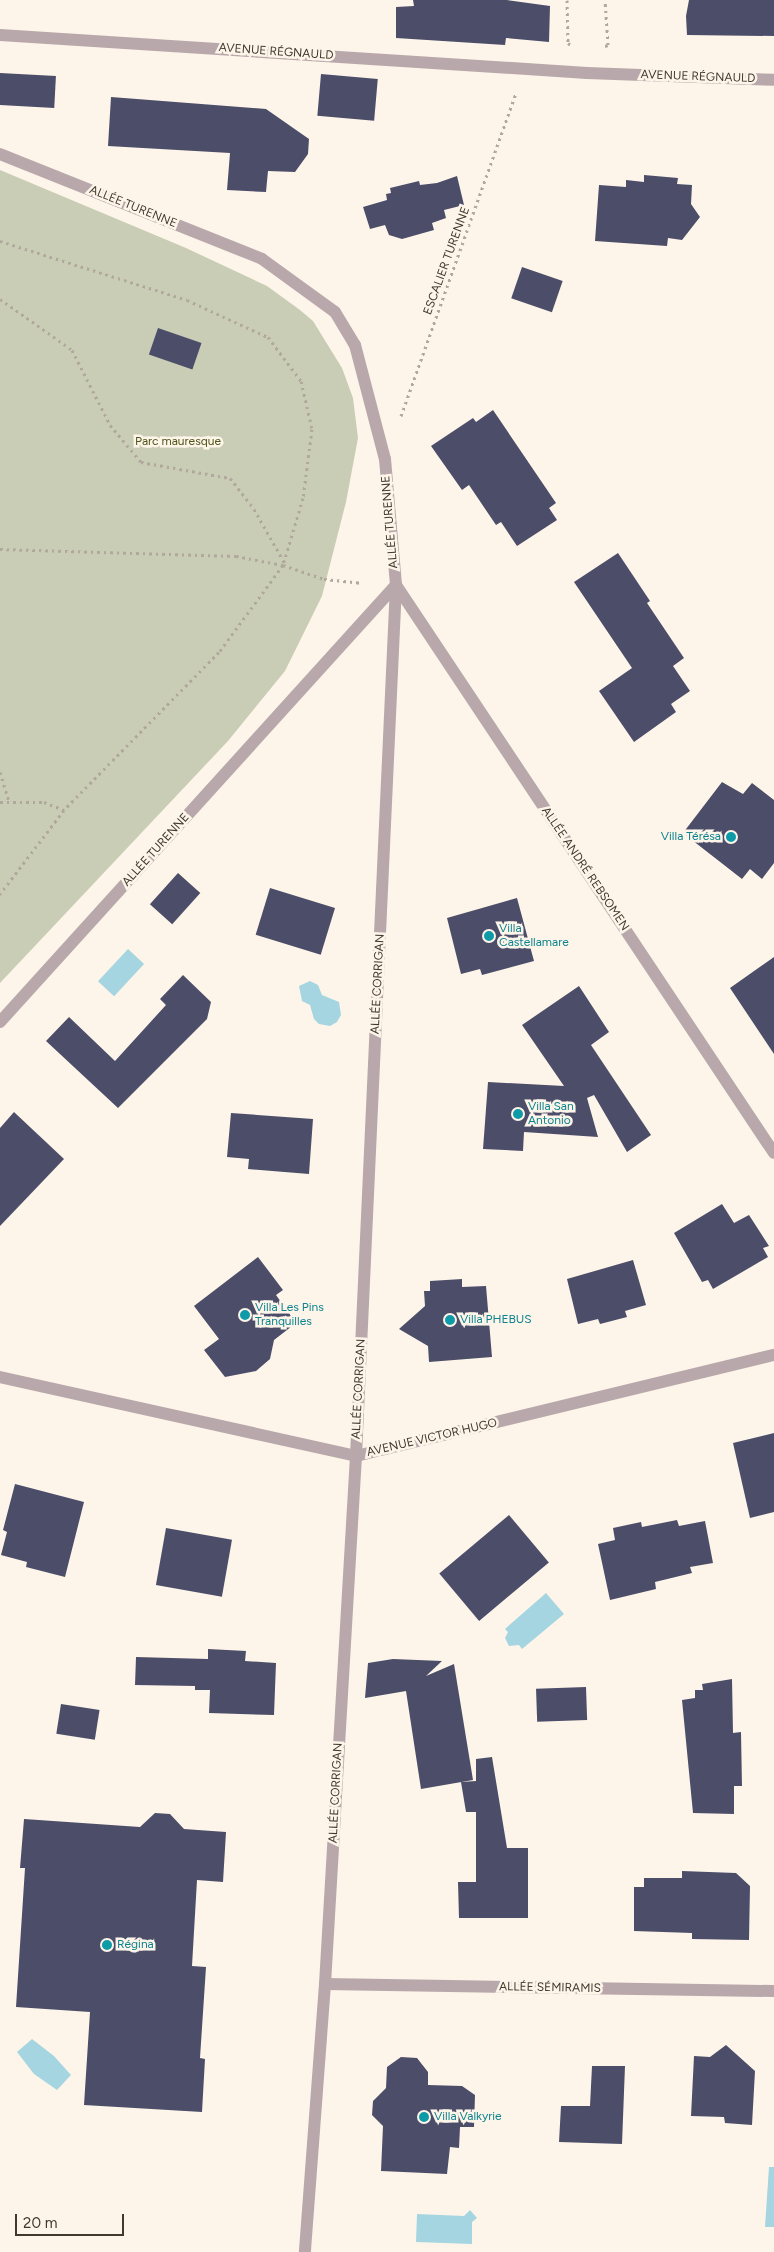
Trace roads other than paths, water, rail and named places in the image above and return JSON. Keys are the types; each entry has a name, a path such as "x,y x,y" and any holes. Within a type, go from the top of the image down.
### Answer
{"street":[{"name":"AVENUE RÉGNAULD","path":"0,35 552,70 774,80"},
{"name":"ALLÉE TURENNE","path":"0,154 262,259 335,312 355,345 385,459 396,585 0,1022"},
{"name":"ALLÉE ANDRÉ REBSOMEN","path":"396,585 774,1153"},
{"name":"ALLÉE CORRIGAN","path":"305,2252 325,1984 356,1456 396,585"},
{"name":"AVENUE VICTOR HUGO","path":"0,1377 356,1456 774,1355"},
{"name":"ALLÉE SÉMIRAMIS","path":"325,1984 774,1991"}],"water":[{"path":"128,949 144,964 114,996 98,981"},
{"path":"310,981 318,985 322,995 339,1002 341,1015 337,1022 330,1026 319,1024 314,1019 310,1005 302,1001 299,986"},
{"path":"546,1593 564,1614 522,1649 519,1645 509,1646 505,1638 508,1632 505,1629"},
{"path":"32,2039 54,2056 71,2075 57,2090 34,2074 17,2052"},
{"path":"769,2167 774,2167 774,2227 765,2227"},
{"path":"470,2210 477,2218 472,2222 472,2244 416,2242 417,2214 464,2216"}],"place":[{"name":"Villa Térésa","path":"731,837"},
{"name":"Villa Castellamare","path":"489,936"},
{"name":"Villa San Antonio","path":"518,1114"},
{"name":"Villa Les Pins Tranquilles","path":"245,1315"},
{"name":"Villa PHEBUS","path":"450,1320"},
{"name":"Régina","path":"107,1945"},
{"name":"Villa Valkyrie","path":"424,2117"}],"park label":[{"name":"Parc mauresque","path":"178,442"}]}
